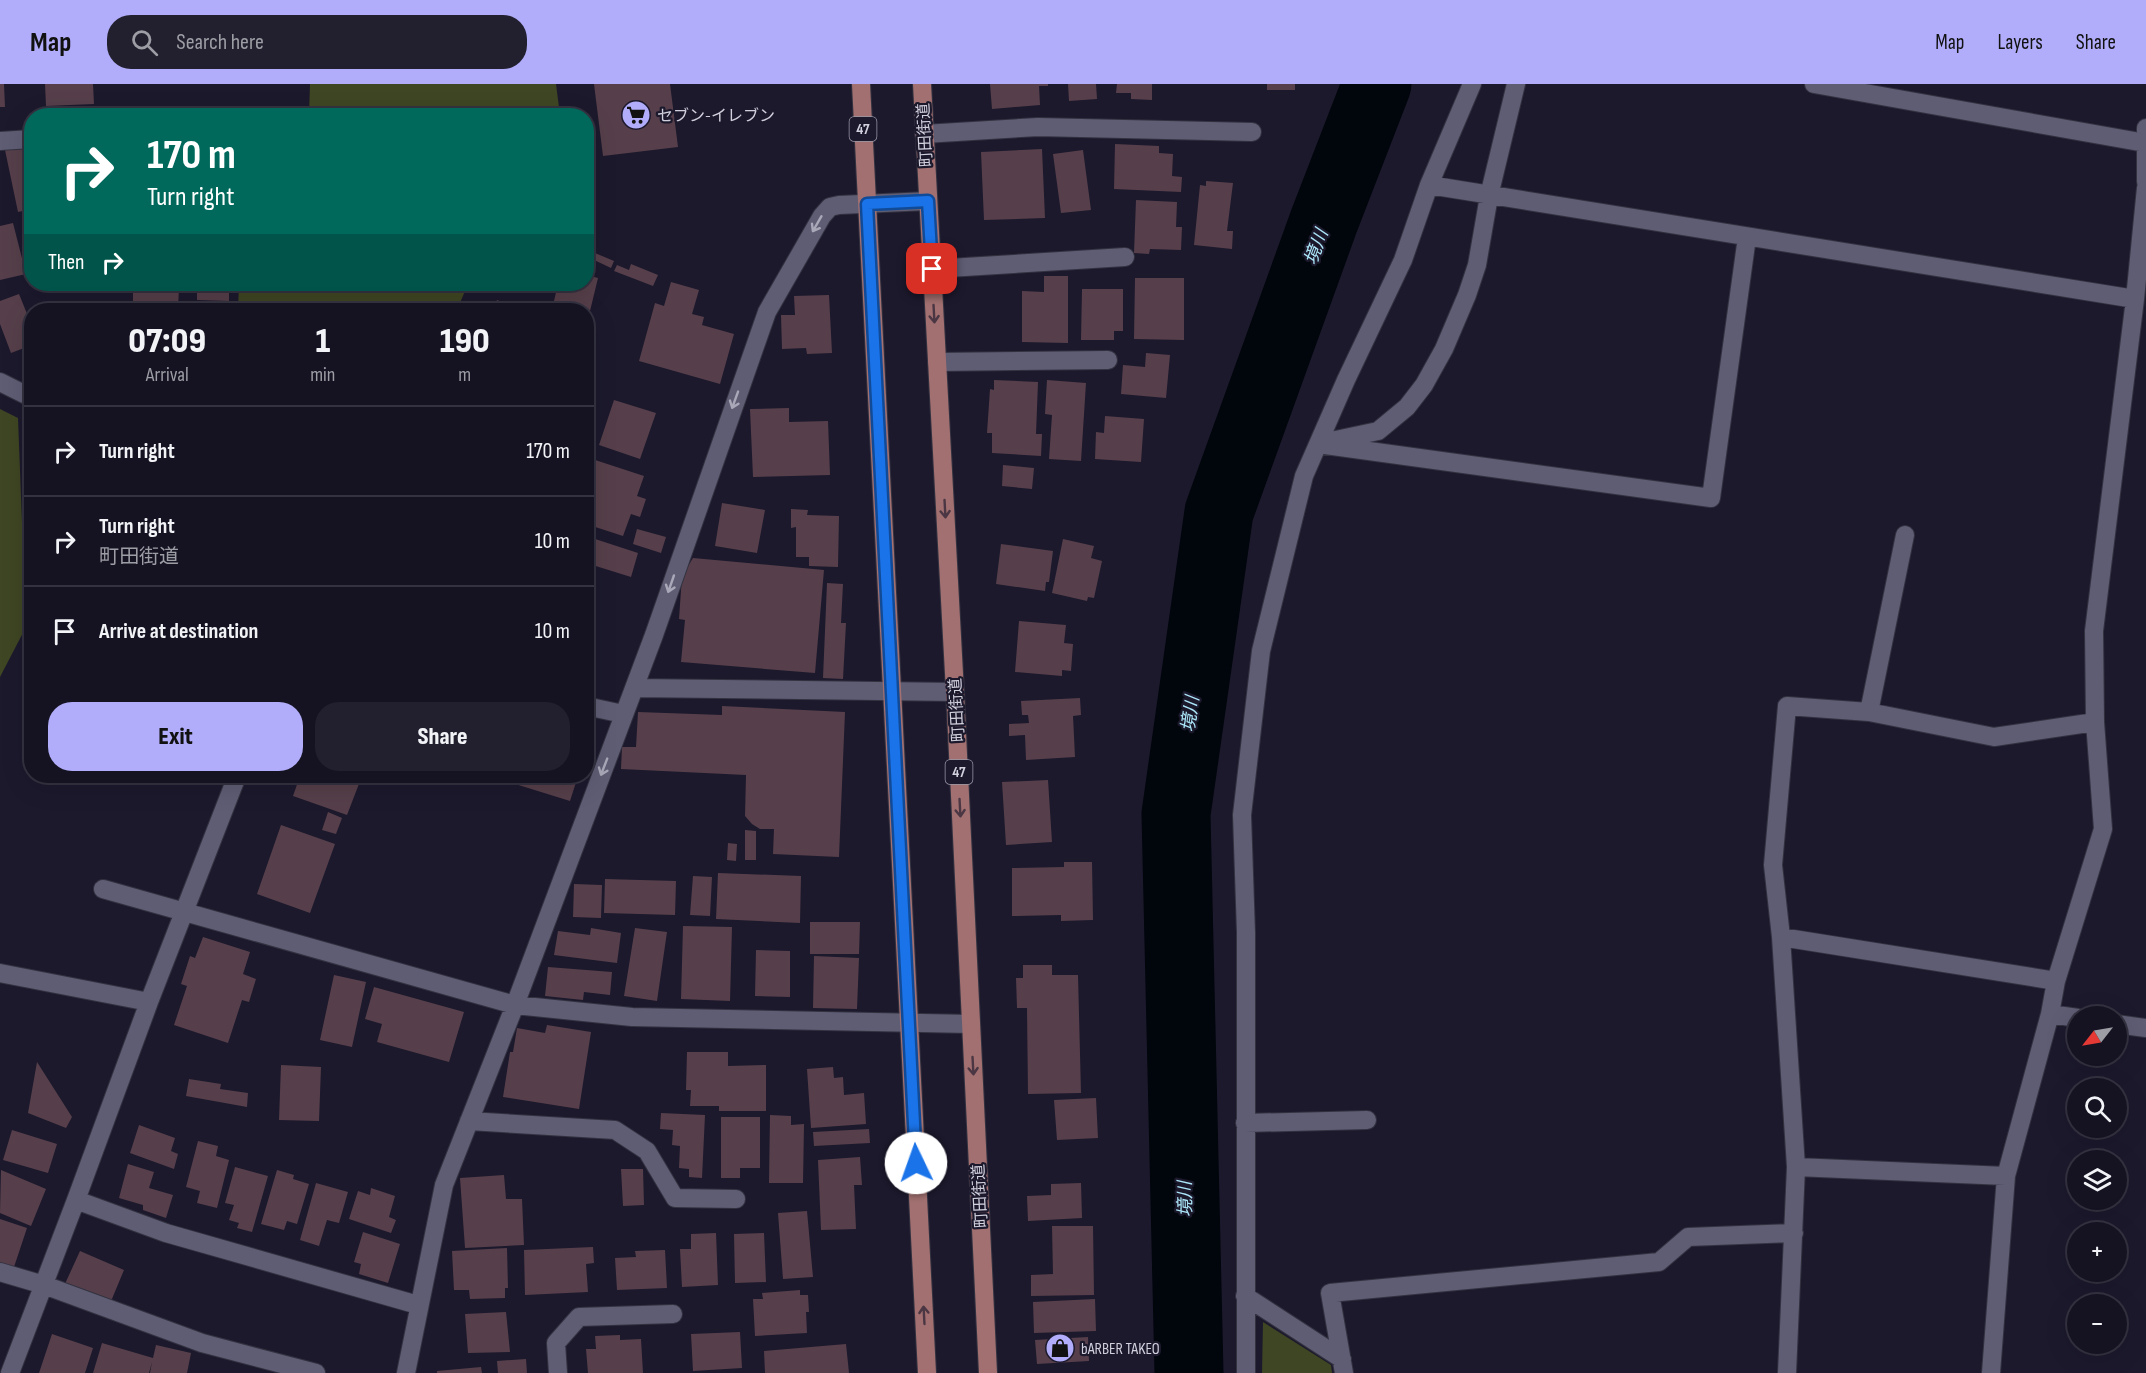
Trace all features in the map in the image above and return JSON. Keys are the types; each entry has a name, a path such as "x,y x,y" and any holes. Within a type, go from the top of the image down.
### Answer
{"main road":[{"name":"47","path":"861,84 927,1373"},
{"name":"町田街道","path":"922,84 955,692 988,1373"}],"street":[{"path":"1246,1373 1246,933 1242,815 1261,651 1304,476 1403,260 1429,185 1472,84"},
{"path":"1318,444 1378,431 1407,407 1424,385 1444,349 1477,265 1489,196 1516,84"},
{"path":"1814,84 2145,143"},
{"path":"924,134 1038,127 1252,132"},
{"path":"2146,128 2146,182"},
{"path":"0,141 24,140"},
{"path":"1429,185 2135,300"},
{"path":"1991,1373 2006,1176 2050,1014 2056,981 2103,829 2095,722 2094,631 2135,300 2146,188"},
{"path":"406,1373 444,1185 515,1005 634,688 767,312 822,216 832,206 928,201"},
{"path":"1318,444 1711,498 1747,237"},
{"path":"932,269 1125,257"},
{"path":"937,362 1108,360"},
{"path":"0,382 24,394"},
{"path":"1869,712 1905,535"},
{"path":"634,688 955,692"},
{"path":"1787,1373 1796,1167 1781,937 1773,865 1787,706 1869,712 1994,737 2095,722"},
{"path":"594,708 624,714"},
{"path":"10,1373 149,1002 234,783"},
{"path":"103,889 515,1005 632,1017 971,1024"},
{"path":"1781,937 2056,981"},
{"path":"0,973 149,1002"},
{"path":"2050,1014 2067,1016"},
{"path":"2127,1025 2146,1028"},
{"path":"1245,1123 1367,1120"},
{"path":"469,1121 615,1130 646,1151 675,1198 736,1199"},
{"path":"1796,1167 2006,1176"},
{"path":"76,1200 166,1233 418,1305"},
{"path":"1343,1366 1330,1293 1659,1262 1688,1237 1794,1233"},
{"path":"0,1272 44,1285 202,1343 316,1373"},
{"path":"1245,1296 1343,1366"},
{"path":"558,1373 556,1343 579,1317 673,1314"}],"green space":[{"path":"310,84 556,84 559,108 309,108"},
{"path":"239,291 465,291 460,303 238,303"},
{"path":"0,409 18,418 24,631 0,677"},
{"path":"1263,1322 1331,1365 1332,1373 1262,1373"}],"building":[{"path":"0,84 4,84 5,107 0,107"},
{"path":"45,84 93,84 94,104 46,106"},
{"name":"セブン-イレブン","path":"594,84 670,84 678,147 603,156"},
{"path":"990,84 1048,84 1048,86 1039,86 1040,105 992,109"},
{"path":"1068,84 1096,84 1097,99 1069,101"},
{"path":"1117,84 1152,84 1152,100 1131,99 1131,93 1116,93"},
{"path":"1267,84 1295,84 1295,90 1267,90"},
{"path":"1115,144 1159,146 1159,153 1173,154 1172,176 1182,177 1181,192 1114,189"},
{"path":"24,146 24,211 18,212 5,150"},
{"path":"1042,149 1045,218 984,220 981,152"},
{"path":"1083,150 1091,210 1061,213 1053,154"},
{"path":"1206,181 1233,183 1227,231 1233,231 1232,249 1194,245 1200,185 1206,186"},
{"path":"1136,200 1177,202 1176,227 1182,227 1181,250 1150,249 1149,254 1134,253"},
{"path":"13,223 24,274 0,280 0,226"},
{"path":"595,253 614,261 611,268 594,260"},
{"path":"631,264 658,275 653,286 614,271 617,265 629,270"},
{"path":"1044,276 1068,276 1068,343 1022,342 1022,291 1044,292"},
{"path":"594,277 598,278 592,303 554,301 556,291 594,291"},
{"path":"1135,278 1184,278 1184,340 1134,339"},
{"path":"671,282 699,290 692,314 704,317 702,325 734,334 720,384 639,361 655,303 664,306"},
{"path":"1082,289 1123,289 1123,331 1114,331 1114,340 1081,340"},
{"path":"133,291 179,291 178,303 133,303"},
{"path":"197,291 229,291 229,301 197,300"},
{"path":"19,294 24,306 24,348 11,353 0,324 0,301"},
{"path":"829,295 832,353 807,354 806,348 782,349 781,315 795,315 794,296"},
{"path":"1146,353 1170,355 1166,398 1121,394 1123,365 1145,367"},
{"path":"994,380 1038,382 1036,434 1042,434 1041,456 992,453 992,433 987,433 990,389 994,390"},
{"path":"1047,380 1086,383 1081,461 1049,459 1052,415 1045,414"},
{"path":"614,400 656,413 640,459 599,445"},
{"path":"789,408 789,422 828,421 830,475 753,477 750,409"},
{"path":"1105,416 1144,419 1141,462 1095,459 1096,432 1104,433"},
{"path":"594,460 644,476 637,496 646,499 640,517 631,514 623,536 594,527"},
{"path":"1003,465 1034,468 1032,489 1002,486"},
{"path":"722,503 765,510 757,553 715,546"},
{"path":"791,509 808,510 807,515 839,516 838,567 809,566 809,557 796,557 796,527 791,528"},
{"path":"637,529 666,537 661,553 633,544"},
{"path":"594,539 638,553 631,577 594,565"},
{"path":"1063,539 1094,546 1091,558 1102,561 1094,598 1088,597 1087,601 1052,593"},
{"path":"1001,544 1053,551 1049,582 1046,582 1045,591 996,584"},
{"path":"693,558 824,570 815,673 681,662 685,620 679,619 682,576"},
{"path":"827,583 843,584 841,623 846,623 843,679 823,678"},
{"path":"1019,621 1066,625 1064,643 1073,644 1071,671 1062,670 1062,676 1015,672"},
{"path":"1080,698 1081,715 1073,716 1075,757 1026,760 1025,735 1009,736 1009,724 1029,723 1028,715 1022,715 1021,701"},
{"path":"722,706 845,712 839,857 773,854 774,829 760,829 745,816 746,775 621,769 622,747 636,747 638,712 722,715"},
{"path":"1048,780 1052,842 1006,845 1002,782"},
{"path":"298,783 359,783 347,815 293,796"},
{"path":"512,783 576,783 570,801"},
{"path":"328,812 342,818 336,834 322,830"},
{"path":"281,825 335,844 310,913 257,894"},
{"path":"745,830 756,831 756,860 745,860"},
{"path":"728,843 737,844 736,861 727,860"},
{"path":"1064,862 1092,862 1093,920 1061,921 1061,915 1012,916 1012,868 1064,867"},
{"path":"718,873 801,876 800,923 716,919"},
{"path":"693,876 712,877 710,916 690,915"},
{"path":"605,879 676,881 675,915 604,913"},
{"path":"574,884 602,885 601,918 573,917"},
{"path":"810,922 860,922 859,954 810,954"},
{"path":"683,926 732,927 730,1001 681,999"},
{"path":"591,928 621,933 617,963 554,955 558,931 590,935"},
{"path":"635,928 667,932 657,1001 624,996"},
{"path":"203,937 250,952 243,974 256,979 249,1002 242,1000 228,1043 174,1025 187,986 181,984 190,956 195,958"},
{"path":"756,950 790,951 790,997 755,996"},
{"path":"814,956 859,958 857,1009 813,1008"},
{"path":"1023,965 1052,965 1052,975 1078,975 1081,1093 1028,1094 1027,1008 1017,1008 1016,978 1023,978"},
{"path":"548,967 612,972 610,995 584,992 583,1000 545,996"},
{"path":"334,975 366,982 352,1047 320,1040"},
{"path":"374,987 464,1012 449,1062 377,1042 382,1024 365,1019"},
{"path":"547,1025 591,1032 579,1109 503,1097 510,1052 513,1052 517,1028 545,1033"},
{"path":"687,1052 728,1052 728,1066 766,1065 766,1111 719,1111 719,1106 690,1106 691,1090 686,1090"},
{"path":"37,1062 72,1117 66,1128 28,1113"},
{"path":"281,1065 321,1067 319,1121 279,1120"},
{"path":"833,1067 834,1078 843,1077 844,1095 864,1093 866,1124 811,1128 807,1069"},
{"path":"189,1079 221,1084 220,1089 248,1093 247,1107 186,1096"},
{"path":"1096,1098 1098,1138 1057,1140 1054,1100"},
{"path":"661,1113 705,1115 702,1178 689,1177 689,1169 679,1168 680,1146 672,1145 673,1130 660,1129"},
{"path":"770,1115 791,1116 791,1125 804,1124 803,1183 769,1183"},
{"path":"721,1117 760,1117 760,1168 740,1168 740,1178 721,1178"},
{"path":"139,1125 175,1138 171,1151 178,1154 174,1169 130,1153"},
{"path":"869,1129 870,1143 814,1146 813,1132"},
{"path":"12,1130 57,1144 48,1173 3,1160"},
{"path":"198,1141 218,1146 216,1156 229,1160 217,1208 197,1203 200,1191 186,1187"},
{"path":"860,1157 862,1185 854,1185 856,1229 821,1230 818,1160"},
{"path":"128,1164 154,1172 149,1188 173,1195 166,1218 143,1210 143,1205 119,1198"},
{"path":"235,1167 268,1176 252,1232 237,1228 239,1223 229,1220 234,1205 225,1203"},
{"path":"621,1169 643,1169 644,1205 623,1206"},
{"path":"1,1170 46,1189 31,1226 0,1213"},
{"path":"277,1170 294,1175 293,1179 309,1184 297,1224 287,1221 284,1230 261,1224"},
{"path":"504,1175 506,1199 522,1199 524,1245 465,1248 460,1178"},
{"path":"316,1183 348,1192 339,1223 327,1220 319,1246 300,1240"},
{"path":"1081,1183 1082,1218 1028,1221 1027,1196 1051,1195 1051,1184"},
{"path":"371,1188 395,1196 389,1217 396,1220 391,1233 349,1219 358,1191 370,1195"},
{"path":"807,1211 813,1277 783,1279 778,1213"},
{"path":"0,1219 27,1228 13,1270 0,1266"},
{"path":"1052,1226 1093,1226 1094,1295 1031,1296 1031,1275 1053,1274"},
{"path":"363,1232 400,1244 388,1283 359,1274 361,1264 354,1262"},
{"path":"716,1233 718,1285 682,1287 680,1249 691,1249 691,1234"},
{"path":"764,1233 766,1282 735,1283 734,1234"},
{"path":"593,1247 594,1263 586,1264 588,1292 525,1295 524,1250"},
{"path":"507,1248 508,1288 505,1288 505,1298 470,1299 469,1290 454,1290 452,1251"},
{"path":"665,1250 667,1288 617,1290 615,1258 636,1257 635,1251"},
{"path":"80,1251 124,1270 109,1306 64,1286"},
{"path":"800,1290 800,1295 808,1295 807,1333 755,1336 753,1299 763,1299 762,1293"},
{"path":"1095,1299 1096,1331 1034,1333 1033,1302"},
{"path":"506,1312 510,1352 468,1353 465,1314"},
{"path":"740,1332 742,1368 693,1371 691,1334"},
{"path":"52,1334 93,1348 85,1373 39,1373"},
{"path":"620,1335 620,1340 641,1339 643,1373 588,1373 586,1349 596,1349 595,1336"},
{"path":"1088,1337 1089,1361 1037,1364 1035,1340"},
{"path":"102,1343 153,1358 156,1345 191,1353 187,1373 150,1373 152,1362 149,1373 93,1373"},
{"path":"846,1344 849,1373 765,1373 764,1351"},
{"path":"526,1359 527,1373 498,1373 497,1361"},
{"path":"481,1367 482,1373 437,1373 437,1371"}],"waterway":[{"name":"境川","path":"1189,1373 1176,814 1219,512 1324,221 1377,84"}],"place":[{"name":"セブン-イレブン","path":"636,115"},
{"name":"bARBER TAKEO","path":"1060,1348"}],"route":[{"path":"916,1163 867,204 928,201 932,269"}]}
